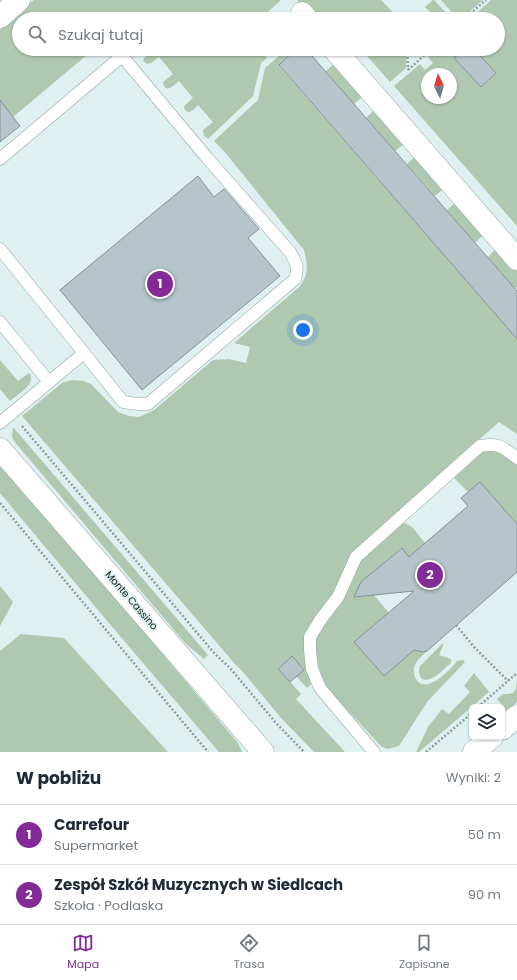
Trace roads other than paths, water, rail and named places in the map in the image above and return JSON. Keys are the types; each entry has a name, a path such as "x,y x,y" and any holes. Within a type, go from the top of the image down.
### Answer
{"main road":[{"path":"0,16 19,0"},
{"path":"340,56 517,259"},
{"name":"Monte Cassino","path":"0,449 263,752"},
{"path":"505,726 517,716"},
{"path":"474,752 488,740"}],"lane":[{"path":"0,159 122,56 208,159 290,252 295,261 297,271 295,279 148,404 138,404 123,402 0,249"},
{"path":"0,322 49,382"},
{"path":"0,423 84,353"},
{"path":"374,752 320,688 312,669 310,637 321,619 338,597 356,557 480,446 492,444 503,448 517,458"}],"place":[{"name":"Carrefour","path":"160,284"},
{"name":"Zespół Szkół Muzycznych w Siedlcach","path":"430,575"}]}
